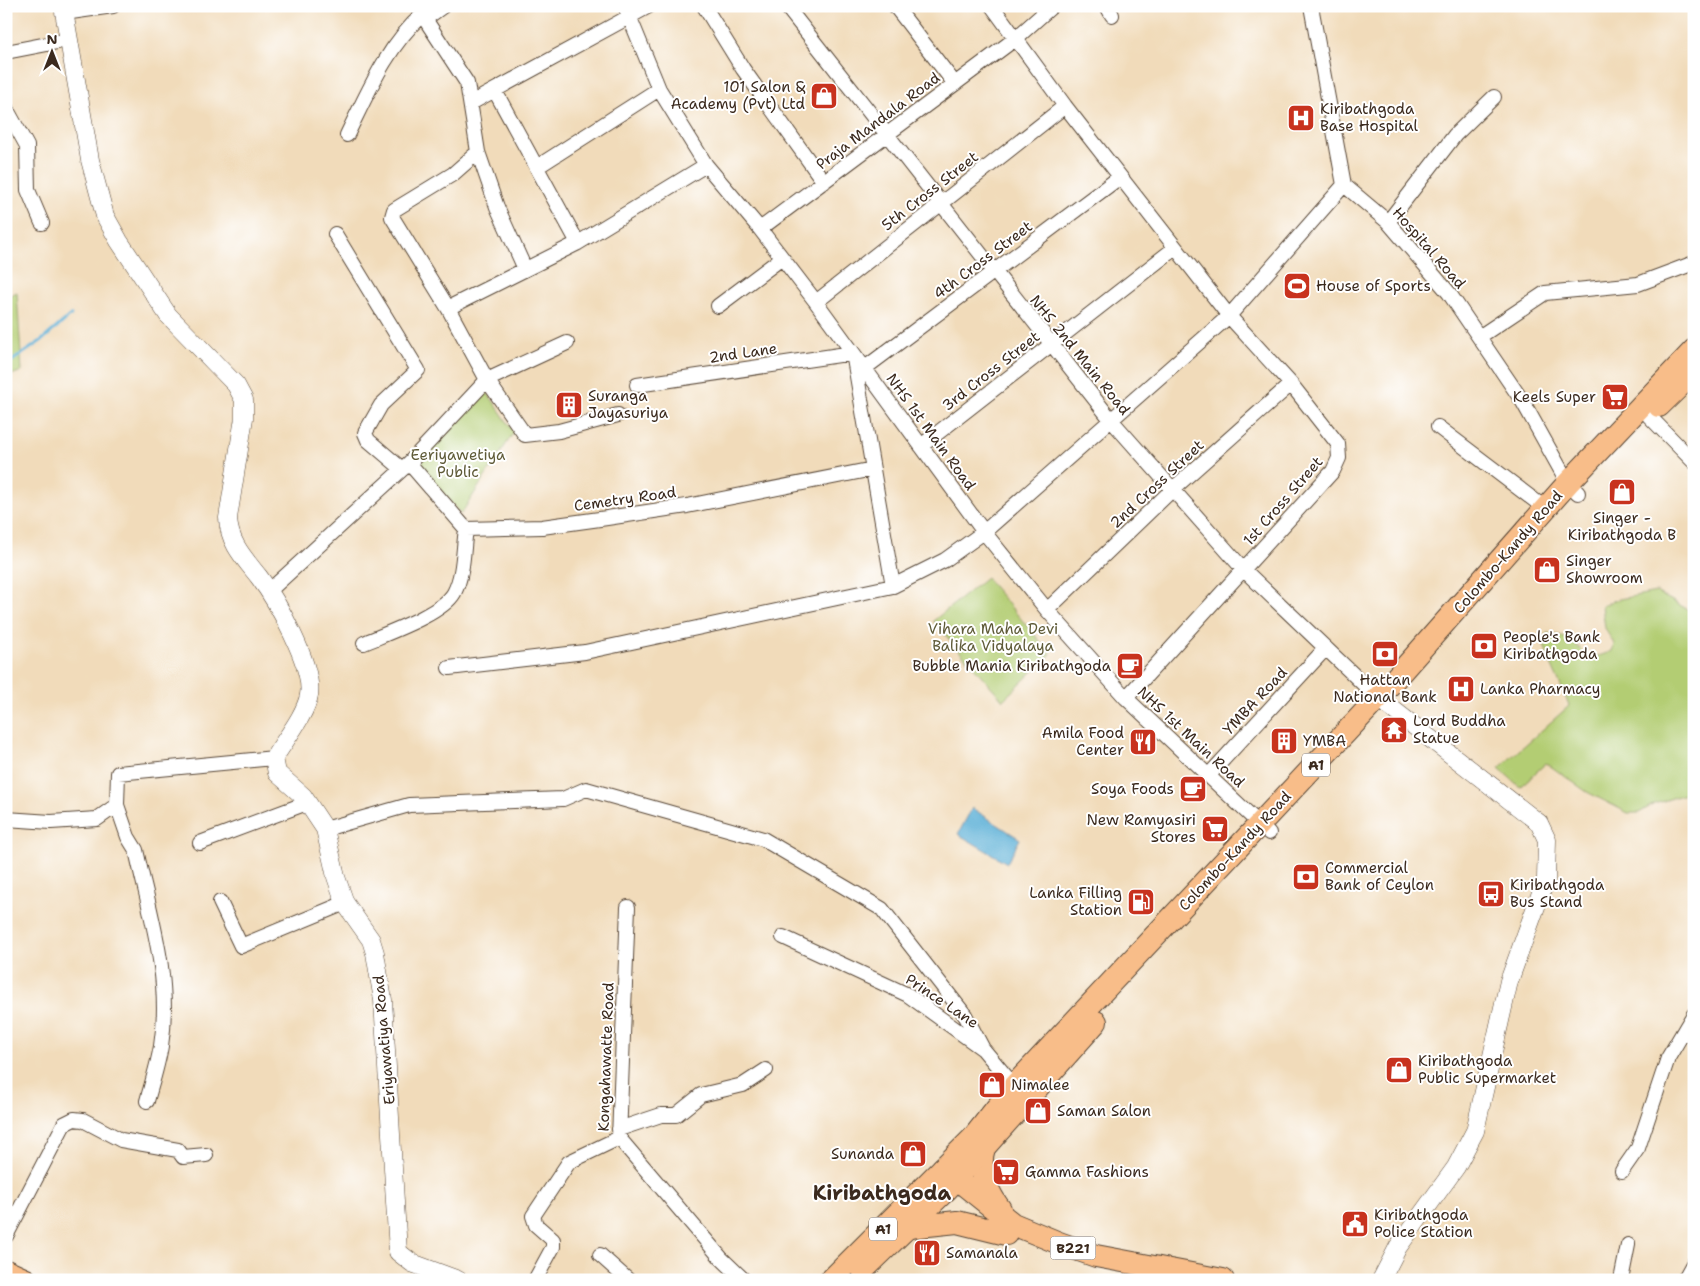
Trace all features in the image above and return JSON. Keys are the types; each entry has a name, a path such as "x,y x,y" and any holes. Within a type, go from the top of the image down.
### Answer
{"main road":[{"name":"Colombo-Kandy Road","path":"852,1280 909,1226 949,1178 973,1138 1014,1086 1265,829 1384,702 1694,350"},
{"name":"Colombo-Kandy Road","path":"1384,702 1546,509 1573,488 1694,372"},
{"name":"Colombo-Kandy Road","path":"831,1280 984,1148 1265,829"},
{"path":"984,1148 980,1159 987,1191 1009,1229"},
{"name":"B221","path":"949,1178 1009,1229 1073,1262 1152,1280"},
{"path":"909,1226 957,1222 1009,1229"},
{"name":"B221","path":"1009,1229 1096,1256 1223,1280"},
{"path":"6,1271 26,1280"}],"street":[{"path":"112,6 64,10 90,160 106,216 119,241 168,315 236,385 244,400 244,418 228,518 228,533 236,549 270,591 285,616 308,675 309,695 304,708 274,758 118,773 117,804 128,837 136,850 162,963 164,1010 161,1046 147,1101"},
{"path":"347,135 386,57 409,26 423,13 443,6"},
{"path":"471,103 495,91 626,11 649,6"},
{"path":"704,6 743,69 824,182"},
{"name":"NHS 2nd Main Road","path":"786,6 1050,345 1112,421 1244,570 1325,650 1384,702"},
{"path":"894,6 954,84"},
{"name":"1st Cross Street","path":"992,6 1065,106 1175,248 1229,316 1291,384 1338,444 1339,458 1333,471 1126,698"},
{"name":"Praja Mandala Road","path":"760,229 1015,39 1052,6"},
{"path":"449,668 585,652 893,586 945,560 984,532 1229,316 1344,185 1312,6"},
{"name":"NHS 1st Main Road","path":"626,11 659,89 706,165 760,229 816,302 984,532 1047,610 1126,698 1265,829"},
{"path":"423,13 466,83 478,152 497,207 525,269"},
{"path":"6,52 68,40"},
{"path":"537,167 659,89"},
{"path":"495,91 578,243"},
{"path":"1388,222 1455,136 1494,97"},
{"name":"5th Cross Street","path":"816,302 1065,106"},
{"path":"6,108 27,146 28,190 42,223"},
{"path":"478,152 453,174 394,210 392,217 448,308 487,380 525,435 559,431 618,415"},
{"path":"448,308 578,243 706,165"},
{"name":"4th Cross Street","path":"865,368 1120,177"},
{"name":"Hospital Road","path":"1344,185 1388,222 1449,293 1523,402 1573,488"},
{"path":"335,234 418,370 381,405 365,432 368,440 406,466 466,529 460,574 453,594 425,617 364,643"},
{"name":"3rd Cross Street","path":"921,446 1175,248"},
{"path":"718,306 782,258"},
{"path":"1479,338 1545,293 1638,284 1694,263"},
{"path":"270,591 406,466 487,380 567,343"},
{"path":"853,353 893,586"},
{"name":"2nd Lane","path":"637,385 853,353"},
{"name":"2nd Cross Street","path":"1047,610 1173,490 1291,384"},
{"path":"1649,416 1694,462"},
{"path":"1438,426 1546,509"},
{"name":"Cemetry Road","path":"466,529 542,527 607,518 687,506 873,469"},
{"name":"YMBA Road","path":"1209,775 1325,650"},
{"path":"1381,1280 1398,1247 1456,1167 1475,1131 1509,982 1546,879 1547,840 1539,823 1384,702"},
{"name":"Eriyawatiya Road","path":"274,758 277,772 307,803 325,830 336,878 345,903 370,940 383,1000 398,1252 412,1263 458,1280"},
{"path":"325,830 409,804 563,799 586,789 763,840 882,909 964,1015 983,1049"},
{"path":"200,844 307,803"},
{"path":"6,819 51,822 97,819 117,804"},
{"path":"220,902 240,946 345,903"},
{"name":"Kongahawatte Road","path":"628,907 619,1134 721,1258 744,1280"},
{"name":"Prince Lane","path":"783,937 908,995 983,1049 1014,1086"},
{"path":"1622,1171 1638,1148 1668,1058 1694,1014"},
{"path":"535,1280 553,1247 553,1240 536,1225 533,1216 569,1162 619,1134 661,1115 676,1115 701,1095 744,1085 766,1070"},
{"path":"6,1236 64,1124 74,1119 83,1120 121,1140 178,1150 183,1157 206,1155"},
{"path":"1621,1280 1628,1245"},
{"path":"600,1254 628,1280"},
{"path":"1684,1280 1694,1262"}],"green space":[{"path":"17,292 22,371 6,377 6,297"},
{"name":"Eeriyawetiya Public","path":"485,389 514,432 461,514 416,465"},
{"name":"Vihara Maha Devi Balika Vidyalaya","path":"986,578 1051,654 1003,700 933,621"},
{"path":"1656,592 1694,613 1694,791 1654,804 1639,813 1628,813 1587,792 1546,763 1520,787 1499,768 1569,706 1545,648 1543,640 1547,633 1567,638 1589,656 1602,655 1612,651 1614,644 1605,628 1602,606 1614,600"}],"water":[{"path":"972,808 1020,839 1007,863 958,834"}],"waterway":[{"path":"6,365 41,341 71,315"}],"place":[{"name":"101 Salon & Academy (Pvt) Ltd","path":"824,96"},
{"name":"Kiribathgoda Base Hospital","path":"1301,118"},
{"name":"House of Sports","path":"1297,286"},
{"name":"Keels Super","path":"1615,397"},
{"name":"Suranga Jayasuriya","path":"569,405"},
{"name":"Singer - Kiribathgoda B","path":"1622,492"},
{"name":"Singer Showroom","path":"1547,570"},
{"name":"People's Bank Kiribathgoda","path":"1484,646"},
{"name":"Hattan National Bank","path":"1385,654"},
{"name":"Bubble Mania Kiribathgoda","path":"1130,666"},
{"name":"Lanka Pharmacy","path":"1461,689"},
{"name":"Lord Buddha Statue","path":"1394,730"},
{"name":"YMBA","path":"1284,741"},
{"name":"Amila Food Center","path":"1143,742"},
{"name":"Soya Foods","path":"1193,789"},
{"name":"New Ramyasiri Stores","path":"1215,829"},
{"name":"Commercial Bank of Ceylon","path":"1306,877"},
{"name":"Kiribathgoda Bus Stand","path":"1491,894"},
{"name":"Lanka Filling Station","path":"1141,902"},
{"name":"Kiribathgoda Public Supermarket","path":"1399,1070"},
{"name":"Nimalee","path":"992,1085"},
{"name":"Saman Salon","path":"1038,1111"},
{"name":"Sunanda","path":"913,1154"},
{"name":"Gamma Fashions","path":"1006,1172"},
{"name":"Kiribathgoda Police Station","path":"1355,1224"},
{"name":"Samanala","path":"927,1253"}],"district":[{"name":"Kiribathgoda","path":"882,1193"}]}
